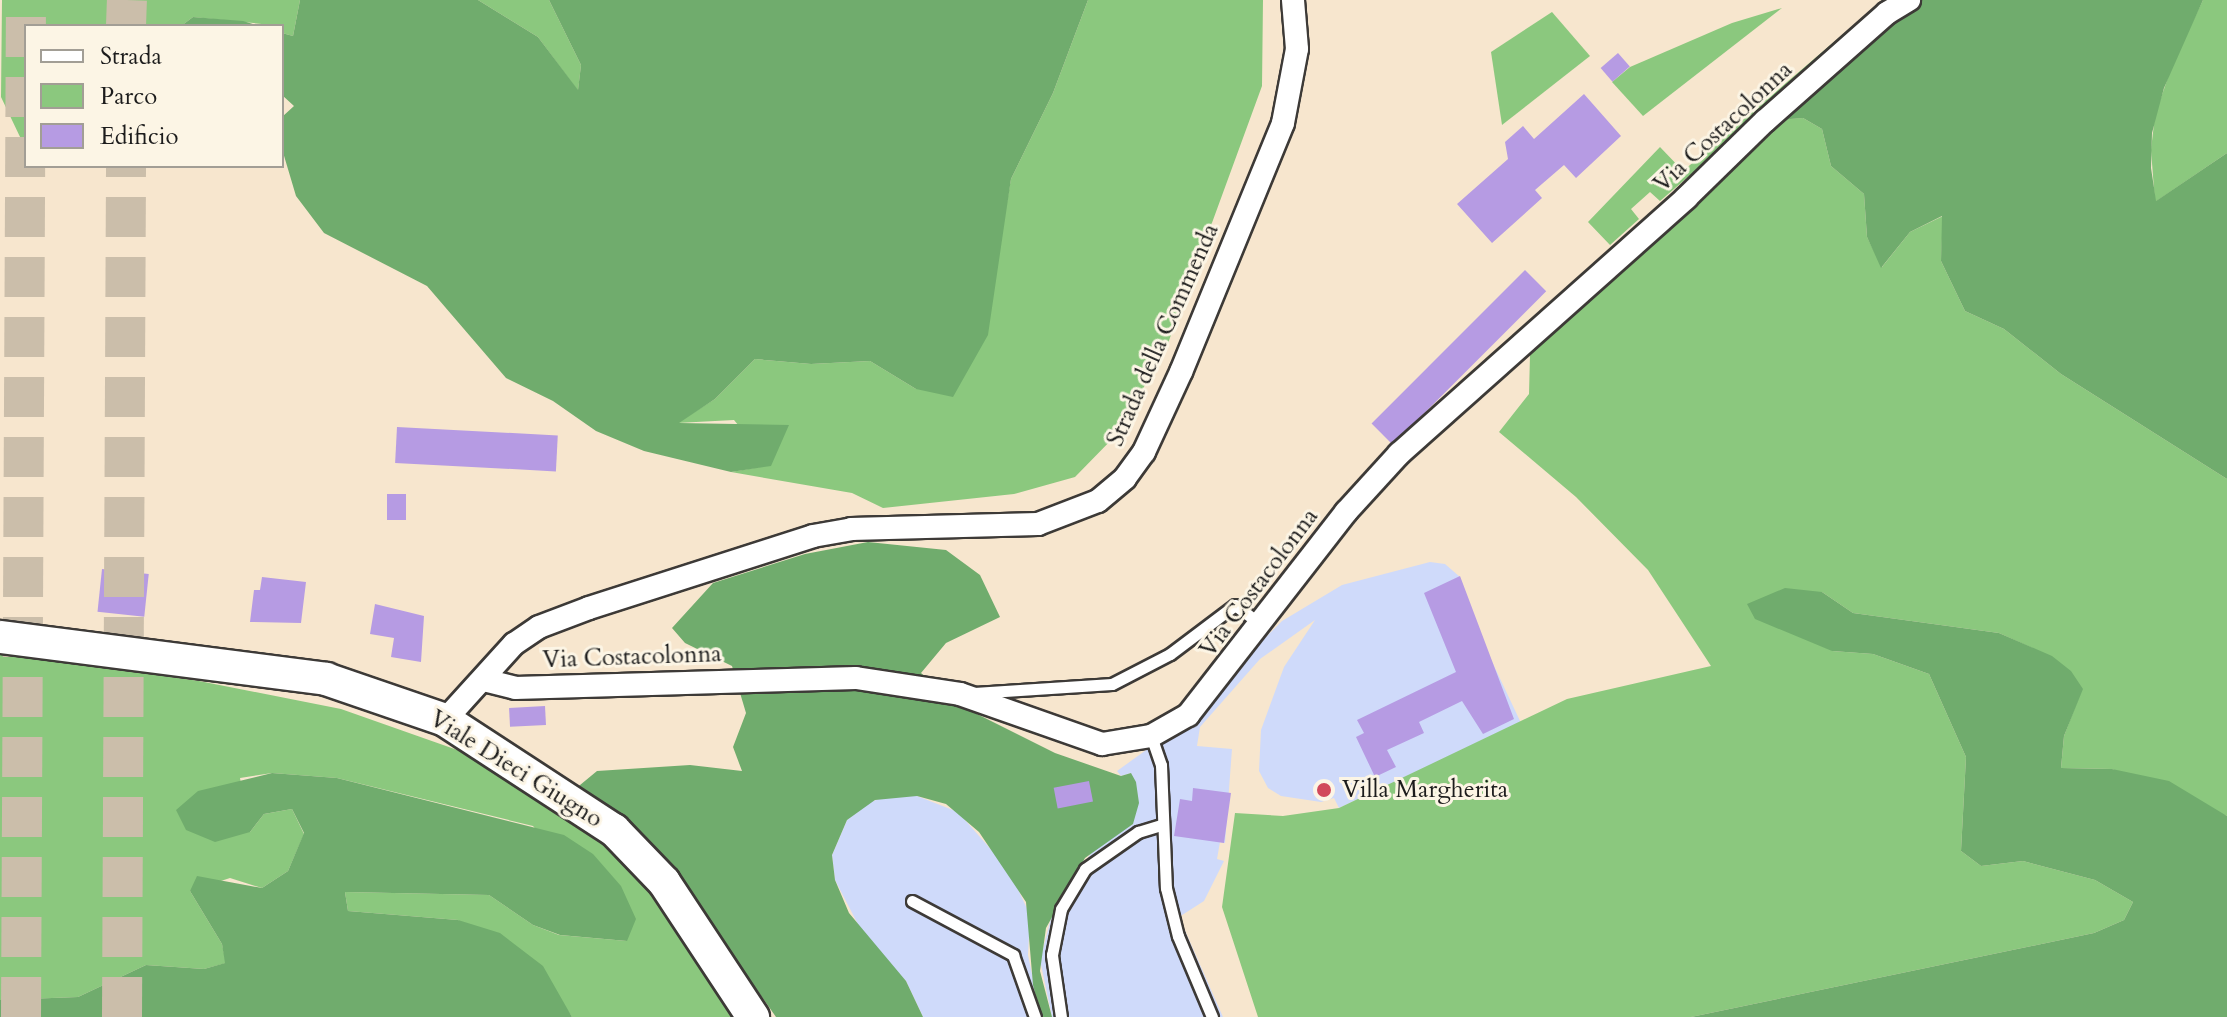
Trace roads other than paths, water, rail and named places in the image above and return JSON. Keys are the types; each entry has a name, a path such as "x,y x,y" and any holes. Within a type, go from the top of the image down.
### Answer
{"main road":[{"name":"Viale Dieci Giugno","path":"0,637 326,679 445,720 614,830 664,882 753,1017"}],"street":[{"name":"Strada della Commenda","path":"445,720 514,644 539,627 813,536 851,529 1038,524 1107,493 1144,452 1283,123 1297,49 1293,0"},
{"name":"Via Costacolonna","path":"484,680 515,688 856,678 960,694 1102,744 1151,736 1188,715 1263,625 1346,512 1399,454 1686,198 1765,121 1887,13 1909,0"}],"lane":[{"path":"960,694 1112,684 1170,654 1235,605 1263,625"},
{"path":"1151,736 1161,765 1161,825 1166,888 1178,936 1212,1017"},
{"path":"1061,1017 1052,955 1061,909 1085,869 1138,832 1161,825"},
{"path":"912,901 1013,955 1035,1017"}],"tunnel":[{"path":"26,0 26,24"},
{"path":"126,24 127,0"},
{"path":"21,1017 25,168"},
{"path":"122,1017 126,168"}],"place":[{"name":"Villa Margherita","path":"1324,790"}]}
